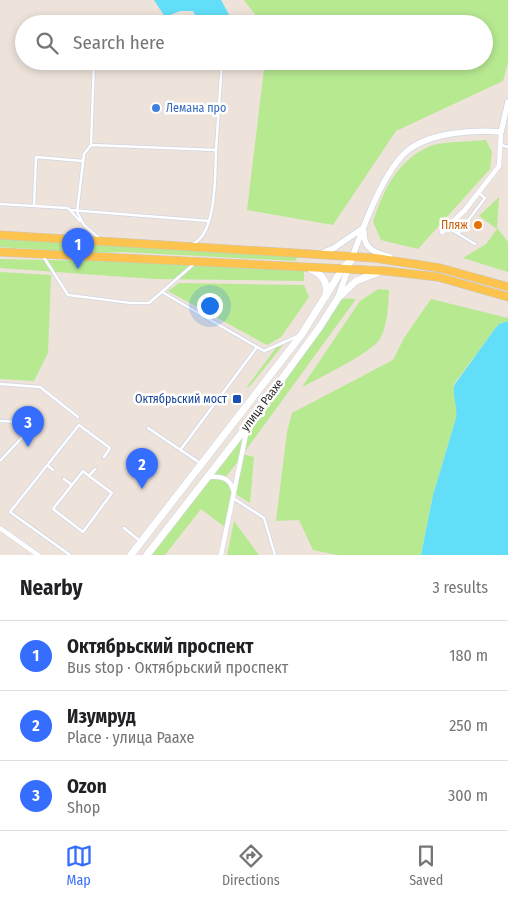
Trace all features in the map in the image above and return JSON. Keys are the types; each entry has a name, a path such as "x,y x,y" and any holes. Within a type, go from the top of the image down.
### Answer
{"main road":[{"path":"0,235 354,256 440,268 508,288"},
{"path":"0,252 245,265 252,270 295,271 303,267 386,271 438,277 508,297"},
{"path":"302,252 303,267"},
{"name":"улица Раахе","path":"131,555 302,334 354,256"},
{"path":"303,267 323,277 326,283 326,297"},
{"name":"улица Раахе","path":"147,555 248,425 319,328 338,298 356,280 370,274 386,271"}],"street":[{"path":"442,232 479,193 499,166 501,132 508,105"},
{"path":"354,256 365,227 393,167 413,147 441,137 501,132"},
{"path":"320,254 339,246 365,227"},
{"path":"365,227 364,237 370,249 406,263"},
{"path":"338,298 346,268"},
{"path":"221,555 248,425"},
{"path":"207,477 217,476 227,480 233,486 233,495"},
{"path":"0,528 38,555"}],"lane":[{"path":"84,225 77,212 82,161 84,154 91,145 94,70"},
{"path":"188,246 197,242 206,233 209,221 221,70"},
{"path":"501,144 508,147"},
{"path":"91,145 216,150"},
{"path":"34,206 36,157 82,161"},
{"path":"458,234 485,198 479,193"},
{"path":"0,204 68,208 77,212 209,221"},
{"path":"70,210 102,241"},
{"path":"447,227 475,244"},
{"path":"42,255 68,295 131,303 149,303 196,263"},
{"path":"162,292 264,351 302,334"},
{"path":"181,449 256,347"},
{"path":"0,384 40,387 78,417"},
{"path":"0,420 20,422 30,429 0,461"},
{"path":"70,555 10,512 79,425 110,448 104,457"},
{"path":"148,428 202,464"},
{"path":"47,465 53,470"},
{"path":"89,476 95,469"},
{"path":"83,471 89,476 112,493 83,532 53,508 83,471"},
{"path":"64,479 72,485"},
{"path":"233,495 264,518 274,555"},
{"path":"124,528 141,542"}],"green space":[{"path":"244,0 508,0 508,62 503,81 396,131 333,225 247,210 264,70 493,70 493,15 255,15"},
{"path":"486,140 492,152 490,169 418,249 381,240 373,222 381,199 392,178 407,161 417,153 434,145"},
{"path":"499,197 497,228 508,242 508,272 463,258 486,244 497,229 479,216"},
{"path":"0,239 297,257 296,261 123,252 96,253 0,247"},
{"path":"0,259 141,262 304,271 304,281 154,279 0,268"},
{"path":"0,272 51,275 48,353 34,381 0,379"},
{"path":"179,283 304,285 309,297 281,337 267,345 168,291"},
{"path":"378,289 389,290 386,321 380,339 375,345 356,358 302,387 360,301"},
{"path":"338,298 356,299 243,454 254,457 250,503 234,493 226,528 201,509 165,555 147,555 248,425","holes":["242,456 233,491 225,478"]},
{"path":"431,299 508,318 508,321 499,324 454,384 457,409 456,418 433,495 421,555 337,555 313,550 299,520 276,521 287,432 292,413 393,360 404,338"},
{"path":"283,345 250,386 246,388 276,348"},
{"path":"234,521 259,555 227,555"}],"water":[{"path":"154,0 221,0 229,15 195,15 193,11 180,11 170,15 164,15"},
{"path":"508,321 508,555 421,555 433,495 456,418 455,384 499,324"}],"place":[{"name":"Лемана про","path":"156,108"},
{"name":"Пляж","path":"478,225"},
{"name":"Октябрьский проспект","path":"78,269"},
{"name":"Октябрьский мост","path":"237,399"},
{"name":"Ozon","path":"28,447"},
{"name":"Изумруд","path":"142,489"}]}
